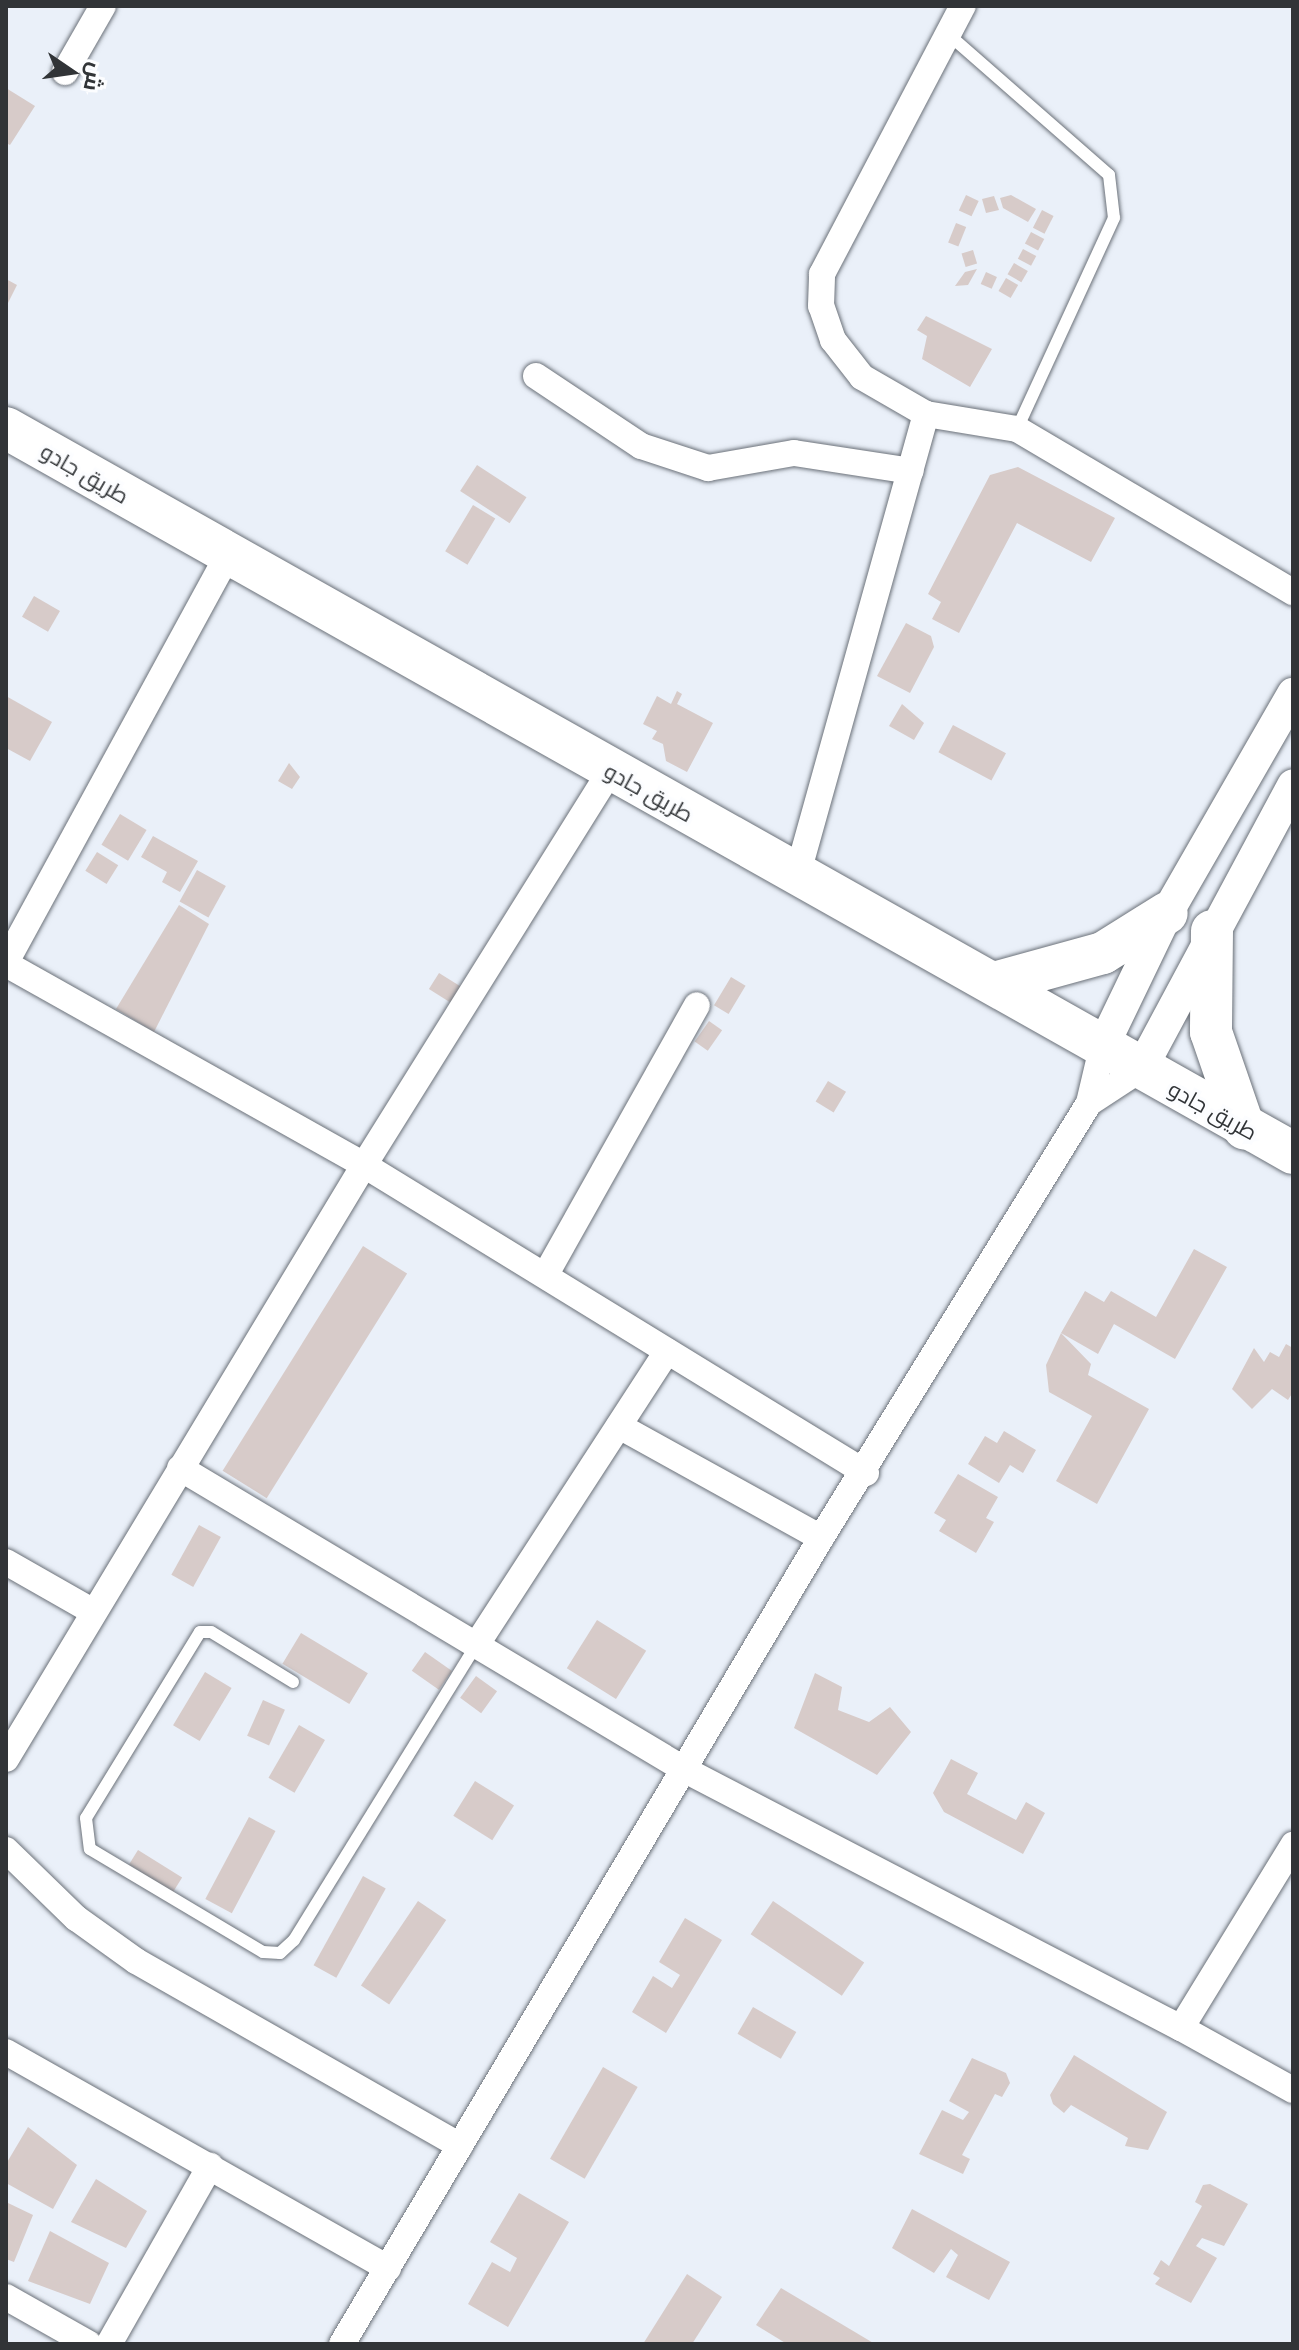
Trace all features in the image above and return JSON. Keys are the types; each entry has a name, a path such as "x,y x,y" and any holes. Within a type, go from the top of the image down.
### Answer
{"highway":[{"name":"طريق جادو","path":"6,428 1293,1153"},
{"path":"994,983 1103,953 1167,913"},
{"path":"1212,931 1211,1032 1244,1128"}],"street":[{"path":"65,72 103,6"},
{"path":"963,6 822,274 821,306 833,340 862,377 926,414 1017,429 1293,592"},
{"path":"536,376 641,446 708,468 794,453 911,471"},
{"path":"797,876 926,414"},
{"path":"228,554 6,963 364,1165 866,1473"},
{"path":"342,2344 687,1771 821,1538 866,1473 1089,1103 1102,1048 1167,913 1293,694"},
{"path":"6,1759 92,1611 364,1165 611,770"},
{"path":"1089,1103 1141,1069 1212,931 1293,785"},
{"path":"546,1274 697,1005"},
{"path":"477,1644 667,1351"},
{"path":"619,1426 821,1538"},
{"path":"180,1468 687,1771 1181,2028 1293,2090"},
{"path":"6,1562 92,1611"},
{"path":"1181,2028 1293,1845"},
{"path":"6,1850 76,1918 136,1961 460,2146"},
{"path":"6,2052 388,2268"},
{"path":"109,2344 210,2166"},
{"path":"6,2297 89,2344"}],"lane":[{"path":"948,34 1109,175 1114,218 1017,429"},
{"path":"293,1682 211,1632 200,1632 85,1827 90,1849 263,1952 280,1953 294,1940 477,1644"}],"building":[{"path":"6,88 35,106 10,145 6,143"},
{"path":"966,195 979,201 972,216 959,210"},
{"path":"1011,195 1036,209 1028,222 1003,208 1000,198"},
{"path":"994,196 999,210 986,213 982,199"},
{"path":"1042,210 1054,216 1045,234 1033,228"},
{"path":"956,223 966,227 958,247 948,242"},
{"path":"1031,232 1044,239 1038,251 1025,243"},
{"path":"1023,249 1036,256 1031,266 1018,259"},
{"path":"973,250 977,263 966,267 962,254"},
{"path":"1014,263 1028,271 1021,282 1008,274"},
{"path":"977,269 968,285 955,286 965,272"},
{"path":"986,272 997,277 992,289 981,284"},
{"path":"1006,278 1018,285 1011,298 998,291"},
{"path":"6,279 17,285 6,307"},
{"path":"926,316 992,349 970,387 922,359 927,336 917,330"},
{"path":"477,465 526,497 510,523 460,491"},
{"path":"1018,467 1115,518 1091,562 1017,523 959,633 932,619 941,602 928,594 990,475"},
{"path":"473,505 495,518 467,565 445,551"},
{"path":"34,596 60,611 48,632 22,617"},
{"path":"906,623 931,636 934,647 910,693 877,676"},
{"path":"677,691 682,694 677,704 713,723 687,772 666,761 663,744 652,739 657,731 643,724 657,696 671,704"},
{"path":"6,696 52,722 30,761 6,748"},
{"path":"902,704 924,723 914,740 889,726"},
{"path":"953,725 1006,753 991,781 938,752"},
{"path":"289,763 300,777 292,789 278,781"},
{"path":"120,814 147,830 128,861 101,845"},
{"path":"153,836 198,861 180,892 162,882 167,872 141,857"},
{"path":"97,852 118,865 107,884 85,871"},
{"path":"197,870 226,886 208,917 180,901"},
{"path":"179,905 209,924 154,1032 116,1009"},
{"path":"439,973 470,992 459,1008 429,989"},
{"path":"731,977 746,986 729,1014 714,1005"},
{"path":"709,1021 722,1030 708,1051 695,1041"},
{"path":"828,1081 846,1092 834,1112 816,1102"},
{"path":"363,1246 407,1274 267,1498 223,1471"},
{"path":"1194,1249 1227,1267 1175,1359 1114,1324 1098,1354 1061,1333 1085,1291 1104,1302 1111,1291 1156,1317"},
{"path":"1061,1333 1091,1364 1088,1375 1149,1409 1097,1504 1056,1481 1092,1416 1049,1392 1046,1365"},
{"path":"1286,1344 1293,1348 1293,1392 1288,1400 1272,1389 1252,1409 1232,1389 1254,1348 1264,1362 1270,1352 1279,1357"},
{"path":"1004,1431 1036,1450 1023,1473 1010,1465 999,1483 968,1464 985,1436 997,1443"},
{"path":"958,1474 998,1497 986,1518 994,1522 976,1553 939,1531 946,1520 934,1513"},
{"path":"199,1525 221,1537 193,1587 171,1575"},
{"path":"597,1620 646,1651 616,1699 567,1668"},
{"path":"301,1633 368,1673 349,1704 282,1664"},
{"path":"425,1652 452,1671 439,1690 412,1671"},
{"path":"205,1672 232,1688 200,1741 173,1725"},
{"path":"815,1673 842,1687 838,1710 869,1722 890,1707 911,1732 877,1775 794,1728"},
{"path":"476,1676 497,1691 481,1713 460,1698"},
{"path":"263,1700 285,1710 269,1745 247,1736"},
{"path":"299,1725 325,1740 294,1793 268,1778"},
{"path":"951,1759 978,1773 967,1794 1016,1820 1026,1802 1045,1813 1023,1854 944,1812 933,1793"},
{"path":"475,1781 514,1805 492,1840 453,1816"},
{"path":"249,1817 275,1831 232,1913 205,1899"},
{"path":"138,1850 182,1878 173,1892 129,1864"},
{"path":"363,1876 386,1889 336,1978 314,1965"},
{"path":"418,1901 446,1920 389,2005 361,1986"},
{"path":"773,1901 864,1963 842,1996 751,1934"},
{"path":"685,1918 722,1940 666,2033 632,2012 653,1976 672,1988 680,1975 659,1962"},
{"path":"753,2007 796,2032 781,2059 738,2034"},
{"path":"1074,2055 1167,2112 1148,2150 1125,2146 1128,2138 1071,2105 1064,2113 1053,2104 1050,2095"},
{"path":"972,2058 1006,2073 1010,2083 1002,2097 995,2094 962,2155 970,2159 963,2174 919,2154 942,2110 963,2120 969,2112 949,2101"},
{"path":"603,2067 638,2087 585,2179 550,2159"},
{"path":"28,2127 77,2165 53,2209 6,2183 6,2164"},
{"path":"96,2179 147,2211 126,2248 71,2222"},
{"path":"1210,2184 1248,2204 1224,2246 1202,2238 1196,2246 1217,2258 1191,2303 1155,2284 1160,2278 1153,2274 1161,2260 1169,2266 1202,2206 1195,2202 1203,2185"},
{"path":"519,2193 569,2222 508,2327 468,2304 492,2262 510,2272 517,2258 490,2242"},
{"path":"6,2202 33,2215 14,2262 6,2259"},
{"path":"912,2209 1010,2262 989,2300 946,2277 958,2255 951,2249 934,2273 892,2248"},
{"path":"50,2231 109,2263 90,2304 28,2281"},
{"path":"687,2274 722,2297 692,2344 643,2344"},
{"path":"781,2288 875,2344 787,2344 756,2325"}]}
